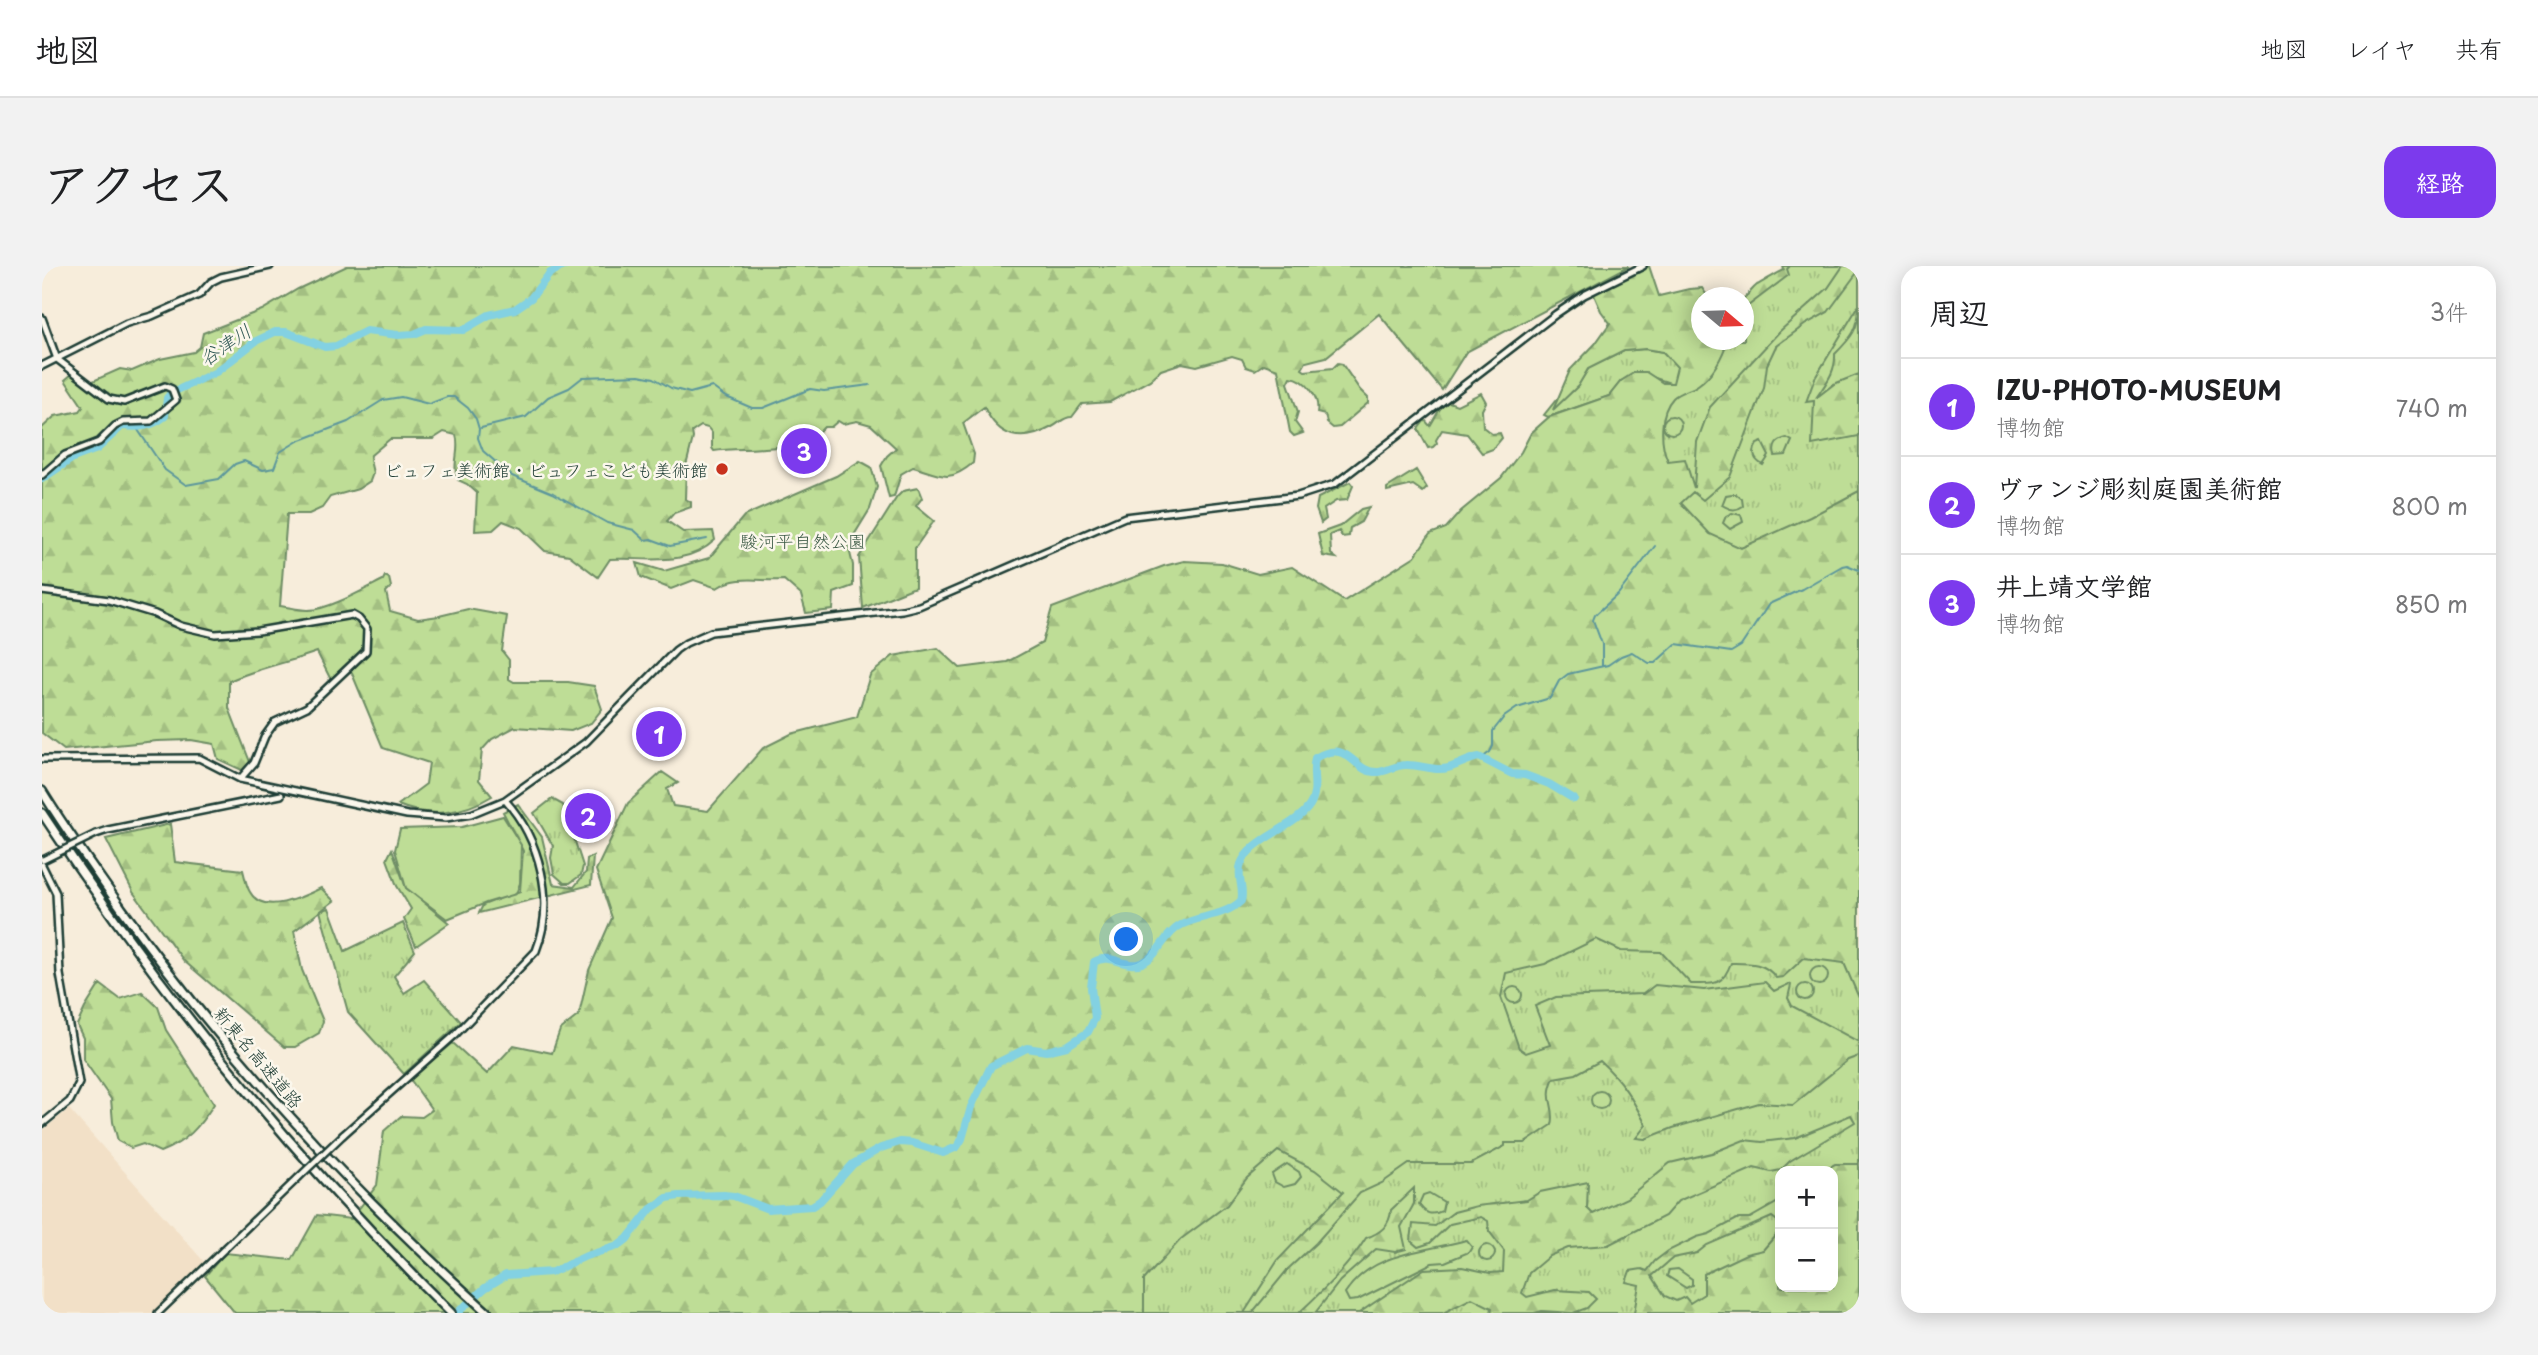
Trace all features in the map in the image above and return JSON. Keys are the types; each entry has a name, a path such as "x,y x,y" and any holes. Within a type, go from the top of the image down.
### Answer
{"highway":[{"name":"新東名高速道路","path":"42,791 83,853 189,999 268,1094 368,1200 488,1313"},
{"name":"新東名高速道路","path":"42,813 140,956 273,1125 355,1215 451,1313"}],"street":[{"path":"42,366 117,328 199,295 211,282 221,277 270,266"},
{"path":"46,759 199,758 240,779 418,816 446,818 471,814 505,800 586,742 676,650 711,632 910,608 1125,517 1298,496 1335,484 1556,314 1584,295 1643,266"},
{"path":"42,318 57,359 109,400 124,402 165,386 172,389 176,400 150,421 123,422 115,426 99,442 65,455 42,475"},
{"path":"42,591 108,600 155,614 181,626 215,634 258,631 344,615 359,619 367,629 366,651 307,707 275,722 265,736 254,764 240,779"},
{"path":"42,1124 70,1101 79,1083 60,974 57,894 42,862 108,830 281,795"},
{"path":"158,1313 343,1135 455,1035 536,951 545,915 537,852 518,815 505,800"}],"shaded area":[{"path":"69,1109 207,1265 163,1313 42,1313 42,1131"}],"green space":[{"path":"347,266 1629,266 1466,352 1442,390 1379,314 1326,357 1306,362 1302,369 1333,368 1338,363 1342,364 1368,398 1368,403 1340,427 1333,428 1327,423 1325,415 1317,413 1314,395 1307,385 1291,377 1288,383 1298,412 1295,422 1303,433 1294,436 1290,432 1278,369 1264,364 1255,370 1246,367 1242,359 1232,356 1197,366 1182,363 1161,370 1150,380 1110,402 1082,404 1072,417 1030,435 1012,435 1004,431 997,426 984,407 963,423 974,454 973,463 950,476 913,467 901,474 894,497 889,498 881,466 896,448 871,425 857,421 843,424 838,421 802,442 788,446 714,451 712,433 701,426 692,432 686,466 685,499 691,502 691,507 674,513 667,521 683,532 713,531 715,540 703,549 678,558 610,559 598,577 569,555 545,551 521,528 503,521 493,530 475,531 477,493 458,480 455,469 456,435 444,432 433,439 390,439 371,455 373,473 370,481 358,489 330,497 322,508 309,514 287,514 280,606 307,610 324,607 366,589 383,580 385,576 389,578 391,587 386,592 390,611 418,619 468,609 507,616 502,651 509,660 509,679 514,682 568,682 594,686 602,709 591,723 571,731 515,727 492,739 482,750 479,780 492,796 469,807 445,812 409,809 398,805 426,784 429,763 383,748 351,671 332,682 317,652 229,681 229,708 250,762 242,770 218,759 214,744 191,740 64,750 42,733 42,428 55,416 80,411 83,407 65,380 72,374 91,382 120,369 132,371 160,359 194,352 200,347 203,333 262,310 298,289"},
{"path":"1649,266 1659,296 1691,289 1691,350 1724,350 1704,381 1673,398 1663,420 1663,446 1668,461 1685,459 1694,488 1697,442 1710,407 1780,331 1828,288 1843,266 1859,266 1859,270 1828,312 1776,346 1767,365 1764,388 1730,477 1703,500 1693,492 1681,503 1710,534 1741,548 1859,491 1859,998 1844,963 1804,958 1783,977 1776,978 1762,966 1731,963 1720,980 1691,984 1661,952 1621,951 1596,939 1545,964 1506,973 1501,997 1519,1048 1526,1053 1550,1045 1535,1006 1556,997 1643,994 1655,985 1704,990 1765,982 1774,991 1789,984 1788,998 1792,1006 1859,1042 1859,1056 1848,1060 1793,1105 1759,1103 1645,1139 1636,1138 1646,1125 1626,1090 1600,1061 1576,1074 1554,1078 1550,1092 1552,1125 1525,1143 1505,1143 1505,1146 1471,1164 1409,1164 1382,1183 1360,1193 1316,1243 1288,1269 1252,1313 1244,1313 1278,1260 1343,1192 1315,1170 1278,1151 1247,1178 1227,1205 1181,1239 1144,1280 1144,1313 235,1313 205,1276 225,1253 292,1260 317,1215 351,1219 377,1185 384,1131 401,1116 422,1117 432,1110 410,1079 453,1043 487,1074 514,1045 552,1053 560,1030 579,1015 589,970 612,918 596,870 628,803 662,772 678,783 667,789 673,806 708,811 763,748 791,734 857,717 870,675 893,656 938,648 960,668 1007,662 1042,643 1052,608 1164,566 1184,561 1222,563 1258,574 1292,567 1344,601 1415,556 1430,534 1446,528 1461,511 1501,478 1521,452 1531,433 1549,417 1609,396 1621,381 1635,372 1646,372 1663,383 1673,383 1677,367 1663,352 1645,349 1624,351 1588,369 1578,386 1553,410 1570,370 1595,344 1610,323 1594,295 1611,281"},
{"path":"1783,266 1790,266 1787,269 1789,275 1754,301 1754,288 1784,270"},
{"path":"1790,266 1859,266 1859,499 1741,548 1701,536 1646,463 1670,383 1637,372 1621,381 1609,396 1548,417 1544,415 1556,400 1581,380 1589,368 1624,351 1645,349 1663,352 1678,367 1676,374 1694,350 1754,350 1754,292"},
{"path":"1859,305 1858,320 1853,332 1835,354 1832,372 1816,398 1834,384 1859,374 1859,436 1812,445 1814,401 1806,402 1815,378"},
{"path":"1481,393 1486,402 1482,410 1483,427 1492,434 1500,433 1502,438 1493,449 1482,453 1467,434 1442,430 1437,443 1428,448 1418,429 1425,420 1430,426 1441,407 1449,402 1457,405"},
{"path":"1672,416 1678,419 1681,425 1678,431 1672,434 1666,431 1663,425 1666,419"},
{"path":"1787,438 1792,441 1786,455 1775,456 1776,444"},
{"path":"1762,442 1769,456 1763,465 1757,461 1754,453 1757,444"},
{"name":"駿河平自然公園","path":"860,461 871,467 877,487 870,509 848,545 853,565 853,586 834,593 833,610 806,613 801,595 784,580 741,580 717,588 694,580 671,589 641,577 637,563 664,571 709,558 744,516 836,476"},
{"path":"1416,470 1427,488 1423,492 1413,485 1387,491 1387,488"},
{"path":"1350,482 1353,486 1347,500 1336,501 1324,509 1326,519 1321,523 1316,509 1318,498"},
{"path":"918,488 922,498 916,506 934,521 915,548 915,587 863,608 859,557 897,497 903,491"},
{"path":"1736,494 1742,499 1743,506 1730,509 1722,505 1726,495"},
{"path":"1369,507 1361,522 1350,528 1349,536 1342,537 1339,531 1330,535 1331,554 1336,558 1323,556 1318,534 1340,526 1361,509"},
{"path":"1732,513 1741,515 1743,522 1730,529 1723,523 1726,516"},
{"path":"552,799 563,805 583,866 581,875 570,883 564,883 554,874 551,858 553,846 534,813"},
{"path":"518,804 542,837 553,884 574,887 586,872 587,859 593,856 591,885 479,913 483,905 520,891 523,851 503,812"},
{"path":"503,816 521,845 520,883 516,894 447,919 406,888 395,850 400,829 462,827"},
{"path":"170,824 175,862 243,870 250,892 264,903 284,902 321,888 334,901 294,931 302,970 323,1021 319,1033 295,1047 284,1047 184,961 133,892 106,839"},
{"path":"392,849 406,888 449,923 416,946 404,919 411,909 397,886 387,859"},
{"path":"329,908 345,951 403,923 415,951 394,976 404,993 424,980 461,1022 404,1074 348,1012 320,911"},
{"path":"1595,938 1802,945 1859,958 1859,1177 1838,1172 1838,1166 1775,1166 1775,1252 1701,1313 1111,1313 1126,1281 1480,966"},
{"path":"1819,967 1825,970 1828,976 1825,982 1819,985 1813,982 1810,976 1813,970"},
{"path":"100,984 120,999 142,992 158,1007 166,1030 214,1104 192,1133 178,1144 160,1152 143,1144 131,1148 118,1141 111,1099 83,1059 83,1038 77,1025"},
{"path":"1805,984 1811,986 1811,998 1805,1000 1799,998 1797,992 1799,986"},
{"path":"1511,987 1517,987 1522,995 1520,1001 1511,1003 1506,998 1506,992"},
{"path":"1600,1091 1606,1094 1609,1100 1606,1106 1600,1109 1594,1106 1591,1100 1594,1094"},
{"path":"1851,1115 1855,1122 1785,1166 1775,1166 1775,1171 1754,1168 1678,1201 1665,1216 1608,1245 1568,1248 1549,1256 1529,1273 1522,1293 1527,1297 1555,1290 1589,1292 1596,1299 1587,1308 1573,1313 1491,1313 1492,1308 1472,1298 1443,1313 1359,1313 1424,1269 1462,1267 1490,1273 1503,1272 1504,1251 1489,1231 1488,1221 1481,1217 1450,1224 1430,1243 1418,1247 1411,1241 1413,1224 1435,1226 1454,1212 1477,1206 1527,1200 1540,1192 1588,1182 1587,1208 1593,1214 1627,1198 1670,1163 1712,1153 1744,1140 1762,1142 1795,1138"},
{"path":"1287,1164 1299,1172 1301,1177 1295,1184 1284,1187 1275,1182 1272,1174"},
{"path":"1859,1164 1859,1313 1634,1313 1639,1285 1626,1282 1630,1271 1647,1271 1668,1251 1739,1218 1750,1218 1775,1204 1775,1219 1772,1217 1707,1245 1697,1253 1673,1258 1652,1276 1665,1296 1676,1301 1685,1297 1690,1303 1704,1294 1704,1274 1746,1254 1763,1250 1775,1236 1775,1292 1838,1292 1838,1166 1831,1166"},
{"path":"1414,1188 1414,1204 1401,1227 1406,1249 1395,1252 1376,1249 1340,1281 1315,1313 1299,1313 1343,1268 1366,1238 1383,1228 1389,1220 1391,1210"},
{"path":"1429,1193 1444,1202 1442,1211 1429,1213 1421,1207 1419,1204 1423,1195"},
{"path":"1466,1240 1472,1247 1469,1252 1445,1262 1432,1263 1358,1300 1349,1301 1345,1293 1356,1279 1384,1261"},
{"path":"1484,1245 1490,1245 1495,1253 1493,1259 1484,1261 1479,1256 1479,1250"},
{"path":"1678,1269 1692,1279 1692,1285 1686,1288 1667,1276 1669,1270"}],"waterway":[{"name":"谷津川","path":"42,479 73,458 97,449 122,426 145,426 160,420 165,416 167,398 171,393 216,372 256,341 275,332 286,332 325,347 336,346 366,331 398,335 414,334 426,329 463,330 489,315 515,309 531,298 550,273 564,266"},
{"path":"481,428 526,417 548,397 569,388 583,377 639,375 654,378 671,388 690,393 712,387 724,396 752,408 763,408 810,389 824,391 870,385"},
{"path":"136,427 165,470 186,485 219,479 235,464 244,461 263,470 274,468 280,452 298,441 348,422 383,400 401,397 429,404 454,397 468,408 476,419 478,438 483,451 512,476 553,493 607,523 634,530 645,540 651,539 670,546 707,539"},
{"path":"1602,666 1602,644 1593,620 1595,615 1619,593 1655,546"},
{"path":"1482,758 1490,752 1493,746 1493,731 1504,717 1517,708 1550,698 1559,681 1568,674 1608,665 1632,652 1649,663 1655,663 1676,644 1731,652 1741,646 1769,604 1842,566 1847,565 1859,570"},
{"path":"457,1313 485,1288 506,1275 552,1272 586,1256 618,1246 651,1209 667,1198 724,1195 768,1209 812,1206 820,1201 853,1164 881,1148 900,1142 943,1153 957,1147 971,1107 991,1066 1027,1048 1046,1051 1067,1046 1088,1032 1095,1018 1091,988 1094,962 1106,959 1130,964 1142,963 1181,925 1220,913 1241,901 1240,869 1246,855 1263,840 1294,821 1310,805 1314,794 1315,758 1337,752 1362,768 1379,772 1405,765 1443,769 1479,757 1512,774 1525,775 1549,784 1574,799"}],"place":[{"name":"井上靖文学館","path":"804,451"},
{"name":"ビュフェ美術館・ビュフェこども美術館","path":"722,469"},
{"name":"IZU-PHOTO-MUSEUM","path":"659,734"},
{"name":"ヴァンジ彫刻庭園美術館","path":"588,816"}]}
